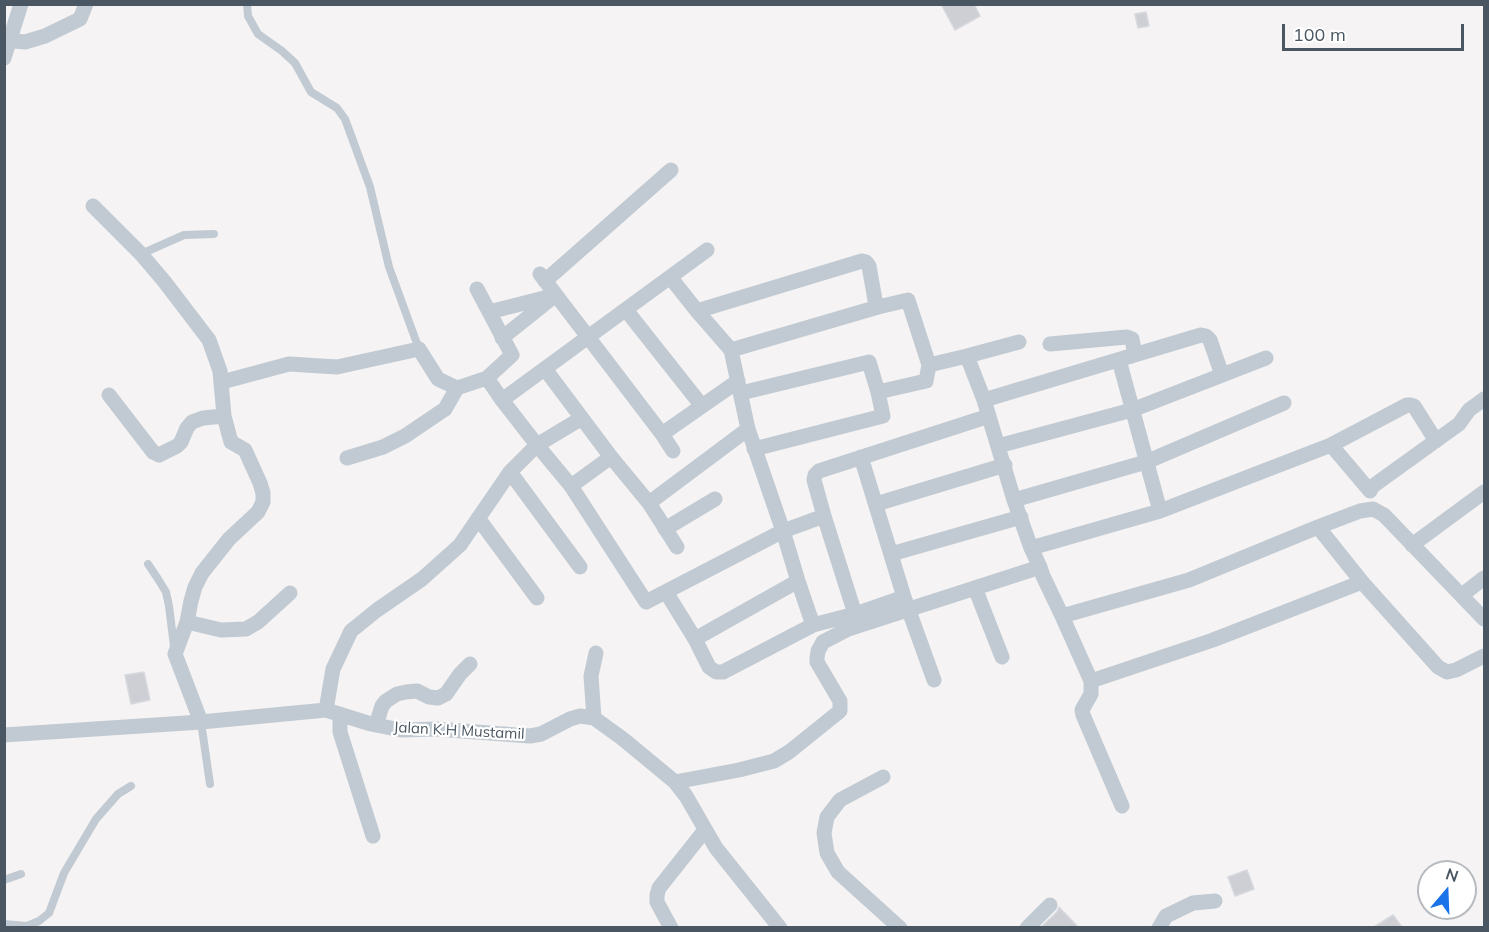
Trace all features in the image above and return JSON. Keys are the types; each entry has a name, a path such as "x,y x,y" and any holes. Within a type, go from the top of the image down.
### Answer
{"street":[{"path":"4,58 7,41 21,4"},
{"path":"7,41 25,42 73,23 80,19 86,4"},
{"path":"671,170 543,278 673,451"},
{"path":"93,207 141,254 209,340 220,371 224,416 231,442 245,450 260,483 263,502 258,512 229,539 202,573 193,594 187,622 175,654 201,722"},
{"path":"502,400 707,250"},
{"path":"697,311 862,261 869,266 878,307"},
{"path":"670,277 730,350 754,449 813,625"},
{"path":"347,458 383,447 405,436 445,409 457,388 487,378 512,355 477,289"},
{"path":"489,312 556,295"},
{"path":"502,338 556,295"},
{"path":"730,350 908,300 929,365 926,381 878,392"},
{"path":"626,310 702,406"},
{"path":"984,400 1201,335 1210,340 1222,375"},
{"path":"1050,344 1127,338 1132,339 1135,355"},
{"path":"929,365 1019,342"},
{"path":"222,382 289,364 337,367 419,349 438,379 457,388"},
{"path":"966,356 984,400 1031,548 1091,681 1091,694 1083,715 1122,806"},
{"path":"998,447 1132,410 1266,358"},
{"path":"1119,360 1160,511"},
{"path":"662,434 702,406 739,387 869,362 883,416 754,449"},
{"path":"545,369 611,457 649,503 677,547"},
{"path":"487,378 537,445 572,486 646,602 783,531 824,516"},
{"path":"109,395 153,452 159,455 181,442 192,422 203,418 224,416"},
{"path":"1370,491 1373,486 1459,424 1469,410 1485,399"},
{"path":"1014,500 1146,462 1284,404"},
{"path":"1031,548 1160,511 1331,445 1407,405 1414,406 1436,441"},
{"path":"855,614 824,516 814,480 815,475 819,471 989,416"},
{"path":"326,710 333,669 351,631 422,579 460,545 510,472 537,445 582,418"},
{"path":"649,503 748,429"},
{"path":"1331,445 1370,491 1373,509"},
{"path":"572,486 611,457"},
{"path":"861,457 906,603 934,680"},
{"path":"876,504 1005,465"},
{"path":"510,472 580,567"},
{"path":"1412,544 1485,492"},
{"path":"665,529 714,500"},
{"path":"1062,616 1189,580 1318,527 1360,511 1373,509 1384,515 1485,619"},
{"path":"891,554 1021,517"},
{"path":"478,518 537,598"},
{"path":"1318,527 1362,582 1438,667 1447,672 1456,670 1485,656"},
{"path":"666,592 710,667 716,672 723,672 813,625 975,588 1040,567"},
{"path":"1462,595 1485,578"},
{"path":"695,639 798,581"},
{"path":"1091,681 1213,640 1362,582"},
{"path":"975,588 1002,657"},
{"path":"187,622 221,630 246,629 258,622 290,593"},
{"path":"675,782 755,767 774,761 789,752 840,711 840,701 817,662 818,651 824,642 906,603"},
{"path":"596,653 591,676 594,718 675,782 733,871 780,927"},
{"path":"376,725 386,701 397,694 417,691 429,697 438,698 446,694 470,664"},
{"name":"Jalan K.H Mustamil","path":"4,735 201,722 326,710 340,716 401,730 436,729 530,736 541,734 580,716 594,718"},
{"path":"340,716 340,732 373,836"},
{"path":"883,777 840,800 827,817 824,833 827,853 838,872 900,927"},
{"path":"670,927 657,902 659,888 705,830"},
{"path":"1159,927 1166,916 1193,903 1215,901"},
{"path":"1027,927 1050,905"}],"lane":[{"path":"248,4 248,16 258,34 295,63 311,92 337,108 345,119 370,187 389,267 419,349"},
{"path":"141,254 184,236 214,234"},
{"path":"147,564 166,592 175,654"},
{"path":"201,722 210,784"},
{"path":"4,924 27,926 39,921 49,913 64,873 96,819 118,794 131,786"},
{"path":"4,880 21,873"}],"building":[{"path":"941,4 974,4 980,16 955,30"},
{"path":"1146,12 1149,26 1138,28 1135,14"},
{"path":"144,672 150,700 131,704 125,675"},
{"path":"1247,870 1254,889 1235,896 1228,877"},
{"path":"1059,907 1078,927 1041,927 1057,912"},
{"path":"1393,915 1402,927 1374,927"}]}
